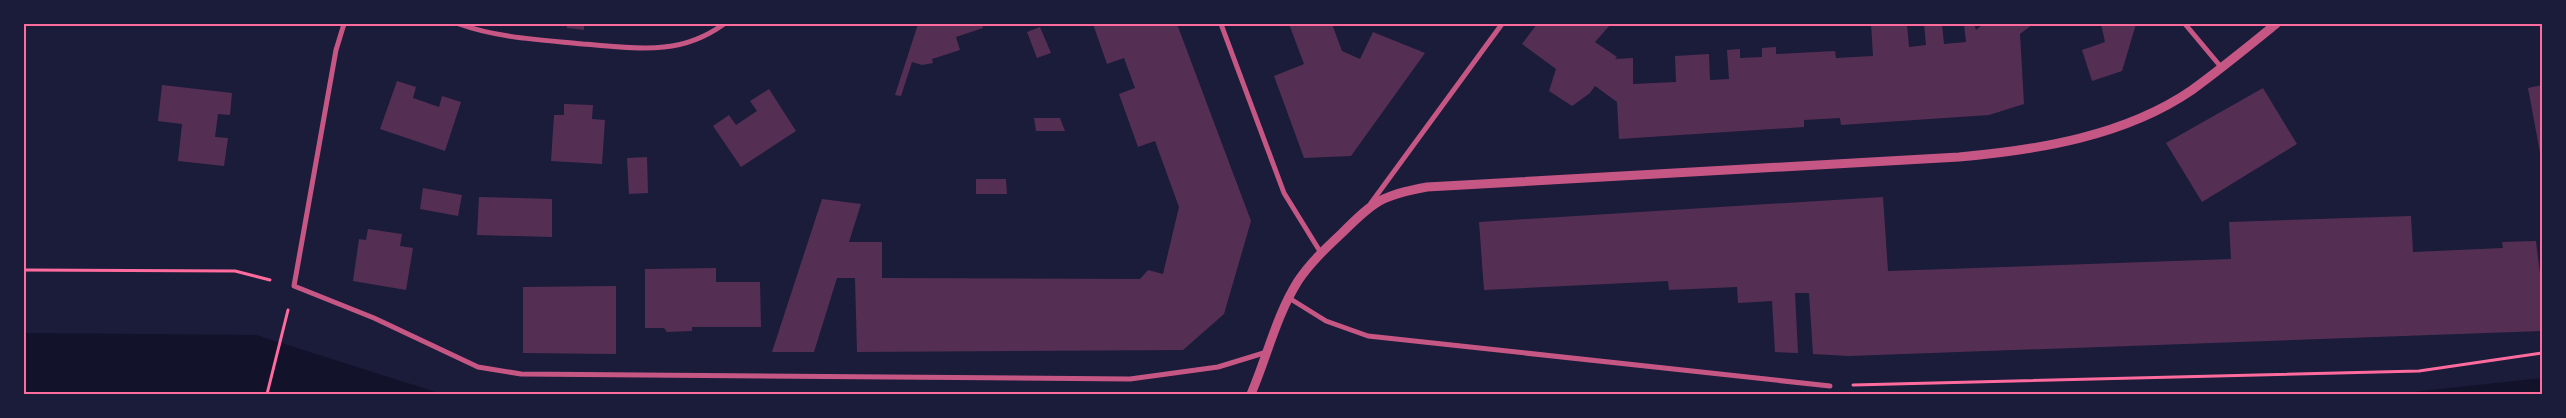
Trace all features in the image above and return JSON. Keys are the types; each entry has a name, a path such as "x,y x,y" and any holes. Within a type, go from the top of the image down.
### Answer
{"street":[{"path":"344,24 336,50 294,286 374,318 478,367 521,374 1130,379 1218,368 1267,352"},
{"path":"458,24 496,34 544,40 664,47 704,36 724,24"},
{"path":"1220,24 1284,194 1321,253"},
{"path":"1252,392 1289,298 1299,280 1321,253 1370,206 1502,24"},
{"path":"2185,24 2221,67"},
{"path":"1370,206 1391,195 1427,187 2012,152 2058,144 2108,129 2160,108 2192,90 2276,24"},
{"path":"1289,298 1326,321 1368,336 1830,386"}],"path":[{"path":"24,270 235,271 294,286"},
{"path":"267,394 290,303"},
{"path":"1830,386 2419,371 2542,352"}],"shaded area":[{"path":"24,333 256,335 442,394 24,394"},
{"path":"2542,378 2542,394 2395,394"}],"building":[{"path":"567,24 584,24 584,30 567,28"},
{"path":"918,24 982,24 983,28 956,37 960,50 932,59 933,63 922,65 912,62 901,96 895,95"},
{"path":"1093,24 1177,24 1251,221 1224,314 1183,350 857,352 855,278 837,278 814,352 772,352 822,199 861,204 849,242 882,242 882,278 1140,279 1148,270 1163,274 1179,207 1155,141 1138,147 1119,94 1135,88 1124,58 1107,64"},
{"path":"1289,24 1332,24 1342,51 1360,59 1373,32 1425,53 1351,156 1304,158 1274,76 1304,64"},
{"path":"1537,24 1611,24 1595,42 1617,57 1615,59 1633,58 1633,84 1676,82 1675,56 1709,54 1710,80 1729,79 1727,50 1740,49 1740,58 1762,57 1762,48 1776,47 1776,54 1835,51 1836,58 1873,56 1871,24 1907,24 1909,47 1926,45 1924,24 1942,24 1944,44 1966,42 1964,24 1974,24 1976,30 1983,24 2033,24 2020,34 2024,104 1989,115 1841,125 1840,118 1804,120 1804,127 1619,139 1617,102 1595,86 1590,93 1572,106 1549,91 1556,69 1522,44"},
{"path":"2101,24 2136,24 2122,71 2092,81 2082,50 2105,42"},
{"path":"1040,27 1051,53 1037,58 1027,32"},
{"path":"397,81 416,87 413,98 439,107 442,96 461,102 445,151 380,129"},
{"path":"162,85 232,93 230,115 218,114 215,137 228,138 224,166 178,161 182,124 158,121"},
{"path":"2542,85 2542,158 2541,158 2528,88"},
{"path":"2263,88 2297,144 2202,202 2166,143"},
{"path":"769,89 796,131 741,167 713,126 729,115 736,125 757,111 750,101"},
{"path":"564,104 593,105 592,119 605,120 602,164 551,161 554,115 564,115"},
{"path":"1034,118 1060,118 1065,131 1036,131"},
{"path":"647,157 648,193 629,194 627,158"},
{"path":"976,179 1006,179 1007,194 976,194"},
{"path":"423,188 462,195 458,216 420,209"},
{"path":"479,197 552,199 552,237 477,235"},
{"path":"1883,197 1888,271 2231,259 2229,222 2411,216 2413,252 2503,248 2502,242 2536,241 2542,290 2542,331 1849,356 1813,354 1809,293 1795,293 1798,353 1775,352 1772,301 1738,303 1737,287 1669,290 1668,281 1484,290 1479,222"},
{"path":"368,229 402,234 400,246 413,248 406,290 353,281 359,239 366,240"},
{"path":"716,268 716,282 760,282 761,327 692,327 692,331 667,332 664,328 645,328 645,269"},
{"path":"616,286 616,354 523,353 523,287"}]}
